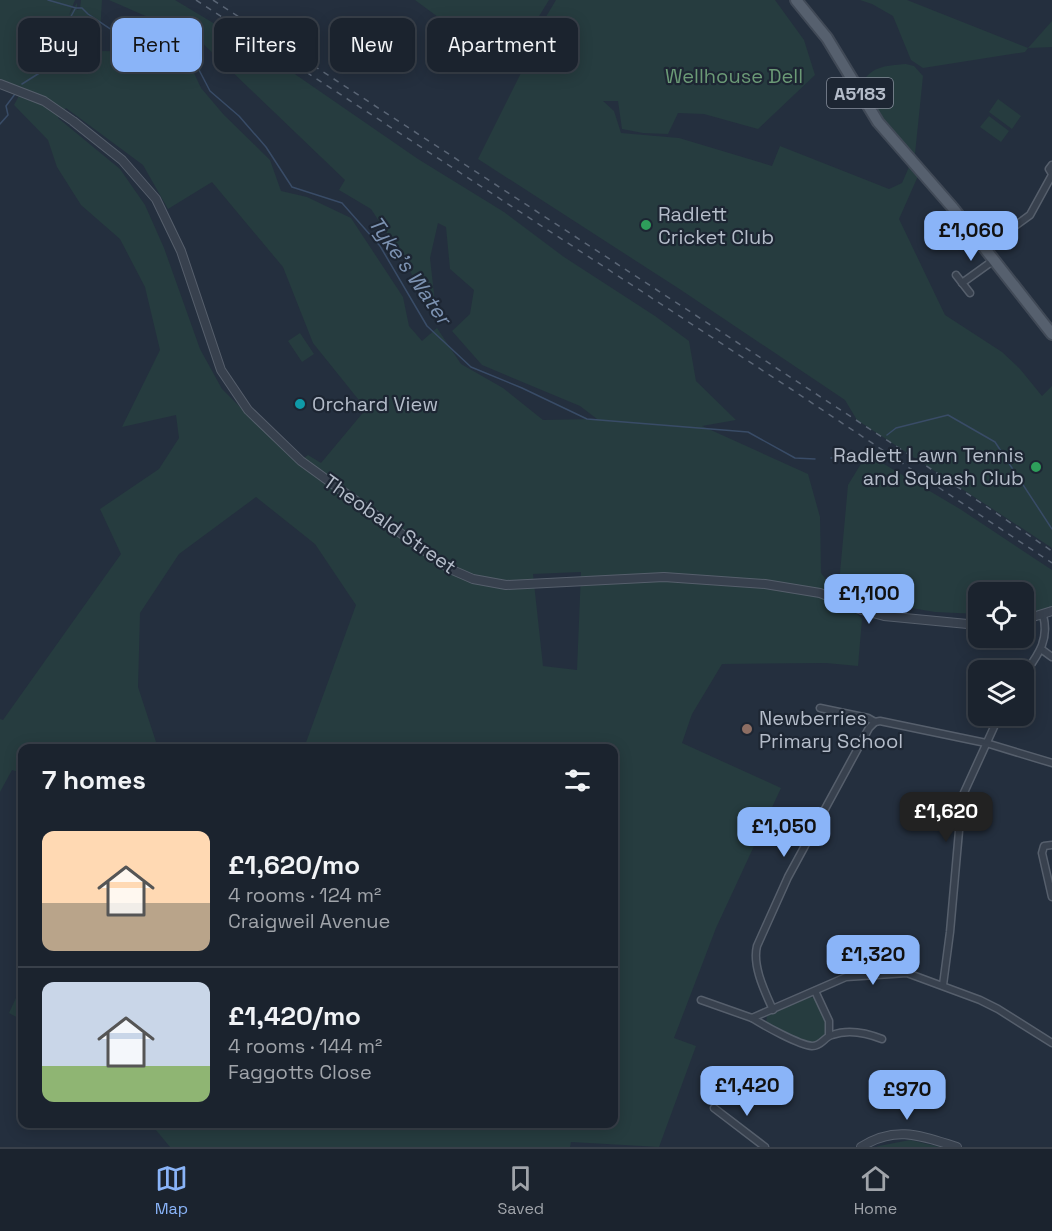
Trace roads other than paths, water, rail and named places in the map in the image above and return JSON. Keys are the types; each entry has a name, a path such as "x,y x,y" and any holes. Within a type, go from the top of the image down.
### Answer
{"main road":[{"name":"A5183","path":"798,4 827,39 878,122 953,208 1052,334"}],"street":[{"name":"Theobald Street","path":"0,84 44,101 73,121 122,160 156,199 180,251 220,370 248,410 302,461 450,569 473,579 506,585 663,577 765,584 820,593 861,610 884,616 968,624"},
{"path":"985,248 1030,215 1052,175 1049,169 1052,165"},
{"path":"962,283 993,260"},
{"path":"956,275 970,293"},
{"path":"1034,617 1052,611"},
{"path":"1034,660 1041,650 1046,635 1043,615"},
{"path":"1041,650 1052,657"},
{"path":"820,708 868,718 874,722 880,721 986,743 1052,764"},
{"path":"773,1010 762,985 756,954 757,946 788,877 874,722"},
{"path":"943,985 962,797 994,726"},
{"path":"1052,845 1044,846 1042,853 1052,897"},
{"path":"752,1018 846,977 907,973 943,985 998,1009 1052,1043"},
{"path":"815,991 829,1021 829,1035"},
{"path":"701,1000 752,1018 766,1027 812,1046 822,1043 829,1035 848,1032 869,1034 882,1039"},
{"path":"714,1108 765,1147"},
{"path":"861,1147 883,1136 902,1133 957,1147"}],"waterway":[{"name":"Tyke's Water","path":"48,0 82,8 113,31 133,41 155,46 185,43 210,91 239,116 266,147 292,187 342,203 380,246 427,326 471,367 587,419 748,432 795,458 815,459"},
{"path":"22,84 41,72 75,9"},
{"path":"0,124 8,115 6,106 15,94"},
{"name":"Tyke's Water","path":"887,435 896,428 948,415 995,442 1052,529"},
{"name":"Tyke's Water","path":"831,458 861,454 871,448"}],"railway":[{"path":"196,0 791,389 1052,563"},
{"path":"213,0 931,469 1052,551"}],"place":[{"name":"Radlett Cricket Club","path":"646,225"},
{"name":"Orchard View","path":"300,404"},
{"name":"Radlett Lawn Tennis and Squash Club","path":"1036,467"},
{"name":"Newberries Primary School","path":"747,729"}],"park label":[{"name":"Wellhouse Dell","path":"734,76"}]}
